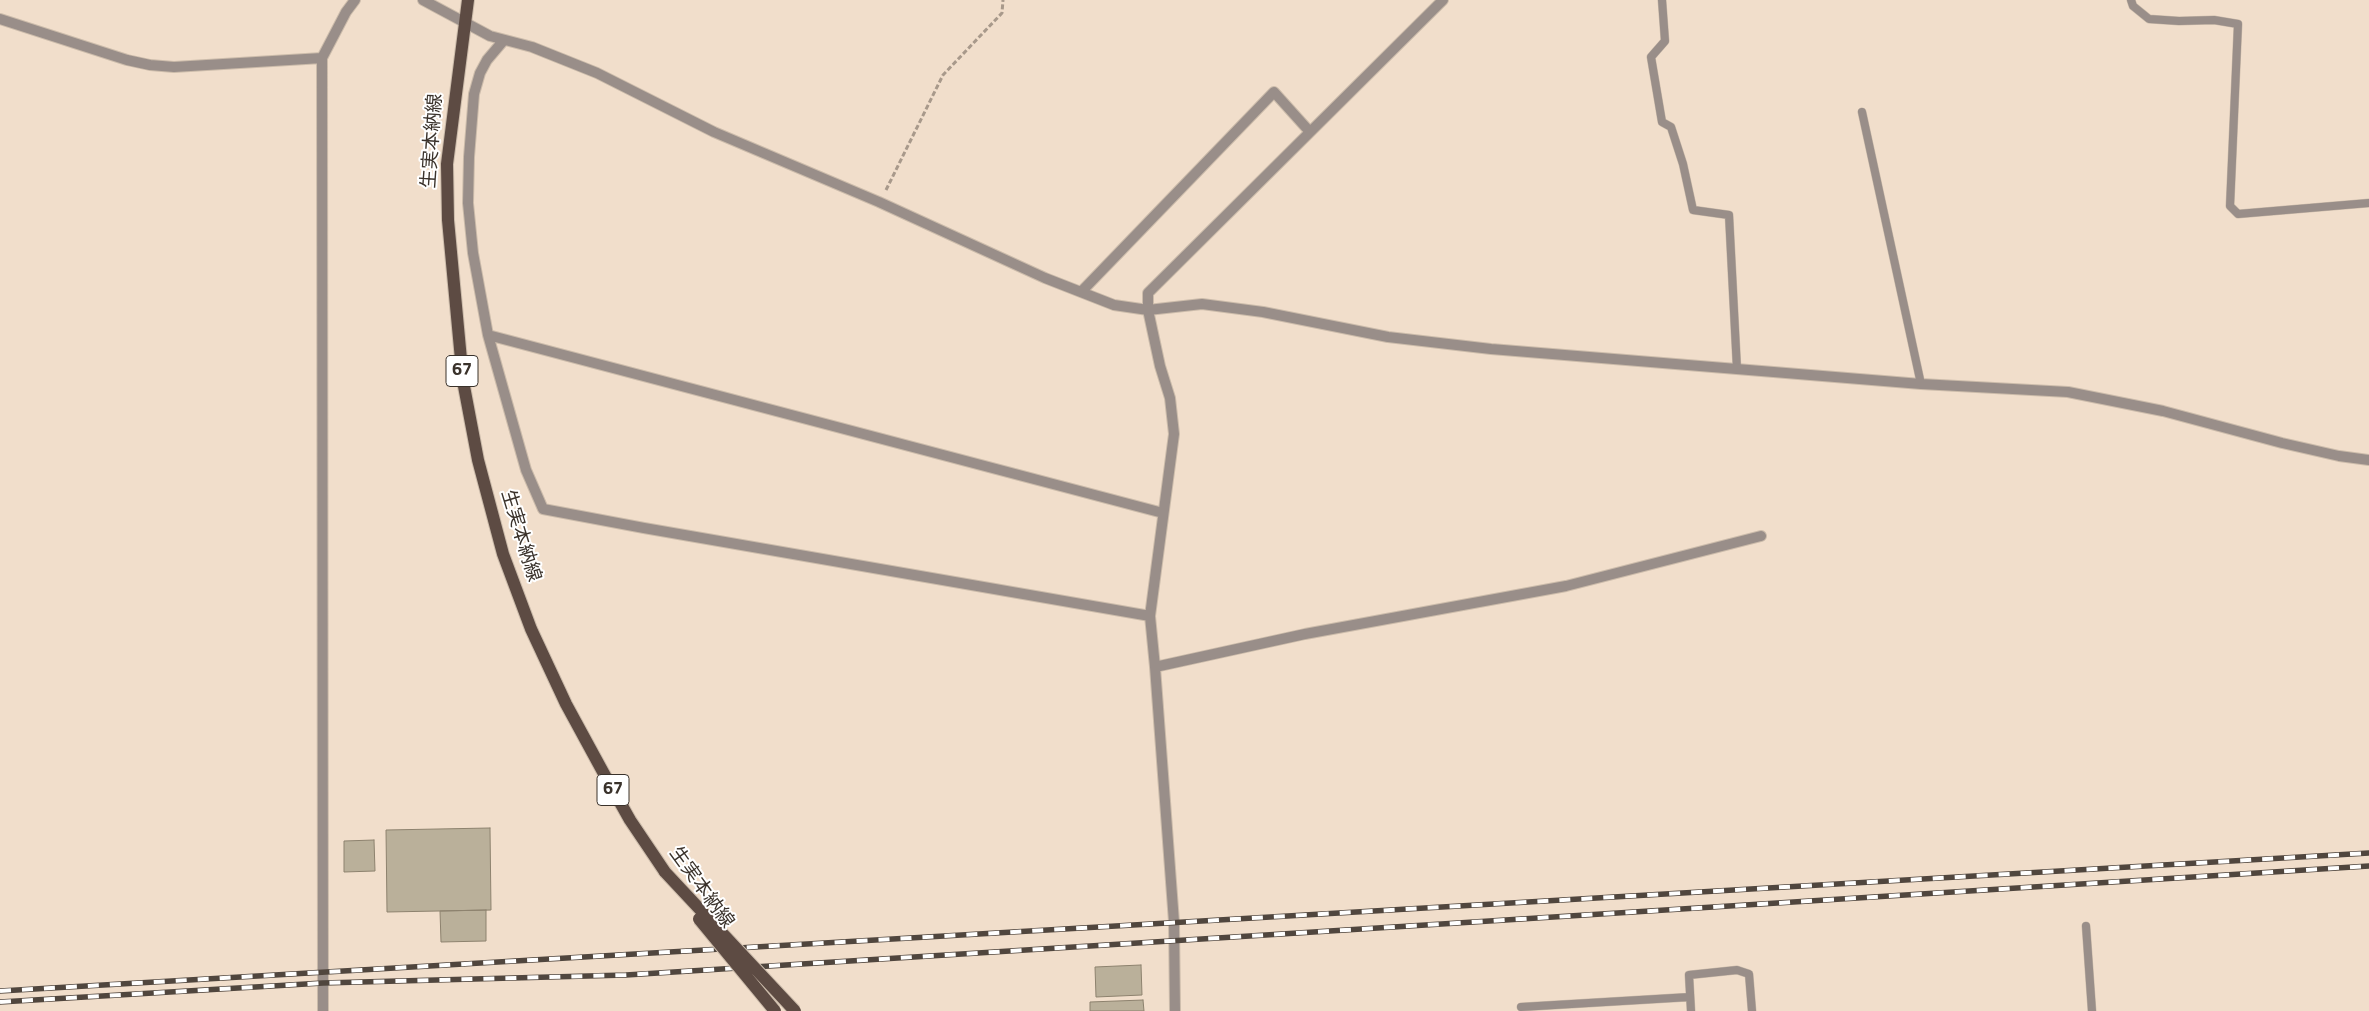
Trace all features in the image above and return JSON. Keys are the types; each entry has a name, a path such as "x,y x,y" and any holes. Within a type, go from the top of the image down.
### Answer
{"main road":[{"name":"生実本納線","path":"468,0 463,23 447,164 452,271 464,381 478,460 503,554 531,628 566,704 630,820 706,928 775,1011"},
{"path":"666,872 795,1011"}],"street":[{"path":"323,1011 322,58 346,12 355,0"},
{"path":"424,0 463,23 490,36 532,47 597,73 714,132 879,202 1045,278 1114,305 1148,310 1202,304 1264,312 1388,337 1491,349 1921,384 2068,392 2163,411 2282,443 2369,460"},
{"path":"1175,1011 1174,922 1150,616 1174,434 1170,398 1160,366 1148,310 1148,293 1443,0"},
{"path":"0,19 128,60 150,65 174,66 322,58"},
{"path":"504,40 487,60 480,73 474,94 469,157 468,203 473,254 488,335 526,470 543,509 1150,616"},
{"path":"1081,292 1274,92 1310,132"},
{"path":"488,335 1163,513"},
{"path":"1155,667 1305,634 1566,586 1761,536"}],"lane":[{"path":"1662,0 1665,41 1651,57 1662,122 1671,127 1683,164 1693,210 1729,215 1737,369"},
{"path":"2131,0 2133,6 2149,19 2179,21 2214,20 2238,24 2230,206 2238,214 2369,203"},
{"path":"1862,112 1921,384"},
{"path":"2086,926 2092,1011"},
{"path":"1691,1011 1689,975 1737,970 1749,974 1752,1011"},
{"path":"1521,1007 1690,997"}],"path":[{"path":"879,202 944,75 1002,13 1003,0"}],"building":[{"path":"490,828 491,910 387,912 386,830"},
{"path":"374,840 375,871 344,872 344,841"},
{"path":"486,910 486,941 441,942 440,911"},
{"path":"1141,965 1142,995 1096,997 1095,967"},
{"path":"1143,1000 1144,1011 1090,1011 1090,1002"}],"railway":[{"path":"0,991 2369,853"},
{"path":"0,1002 323,983 626,975 2369,866"}]}
